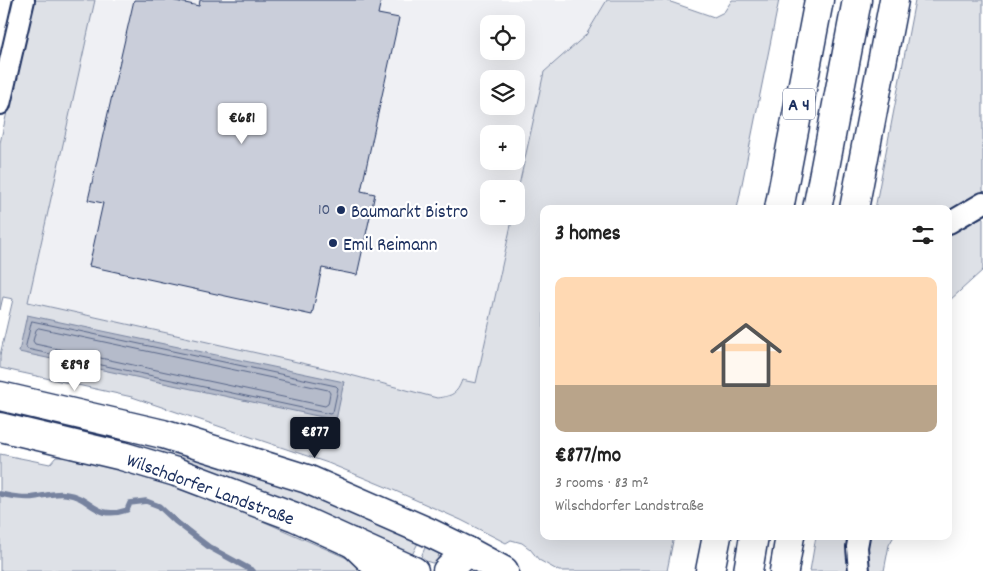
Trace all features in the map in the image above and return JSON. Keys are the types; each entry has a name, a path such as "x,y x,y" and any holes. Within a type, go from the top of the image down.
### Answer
{"main road":[{"name":"A 4","path":"780,205 819,0"},
{"name":"A 4","path":"818,205 857,0"},
{"path":"855,205 894,0"},
{"name":"Wilschdorfer Landstraße","path":"0,396 163,434 307,479 428,532 464,561 504,571"},
{"name":"Wilschdorfer Landstraße","path":"0,427 122,456 176,472 295,518 414,571"},
{"path":"710,571 715,540"},
{"path":"748,571 753,540"},
{"path":"784,571 789,540"},
{"path":"353,543 382,571"},
{"path":"447,571 464,561"}],"street":[{"path":"0,104 24,0"},
{"path":"952,221 983,203"},
{"path":"858,540 859,571"}],"shaded area":[{"path":"32,0 95,0 28,302 324,368 437,398 453,394 462,380 476,383 511,225 525,225 525,180 520,180 522,170 525,170 525,158 544,72 586,35 607,0 665,0 714,17 724,12 732,0 779,0 738,205 540,205 540,540 673,540 667,571 559,571 539,560 522,543 511,540 506,543 461,520 328,463 132,397 0,368 0,355 13,299 3,297 0,310 0,143"},
{"path":"95,0 607,0 586,35 544,72 525,158 525,125 480,125 480,170 522,170 520,180 480,180 480,225 511,225 476,383 459,389 445,397 437,398 324,368 28,302"},
{"path":"915,0 983,0 983,270 952,298 952,205 876,205"},
{"path":"0,413 91,435 131,439 283,481 421,537 412,555 285,499 0,418"},
{"path":"0,454 50,464 56,457 95,458 176,483 349,559 367,571 0,571"},
{"path":"815,540 852,540 853,571 810,571"},
{"path":"867,540 892,540 884,571 867,571"},
{"path":"428,541 438,549 437,562 432,563 420,559"}],"water":[{"path":"27,315 344,382 336,420 19,352"}],"building":[{"path":"134,0 171,0 199,6 200,0 381,0 378,14 399,18 361,191 375,194 357,275 322,268 312,315 89,266 103,203 88,200"}],"waterway":[{"path":"0,494 26,498 66,494 82,499 100,511 107,513 127,510 130,503 146,501 159,506 209,547 253,571"}],"place":[{"name":"Baumarkt Bistro","path":"341,210"},
{"name":"Emil Reimann","path":"333,243"}]}
